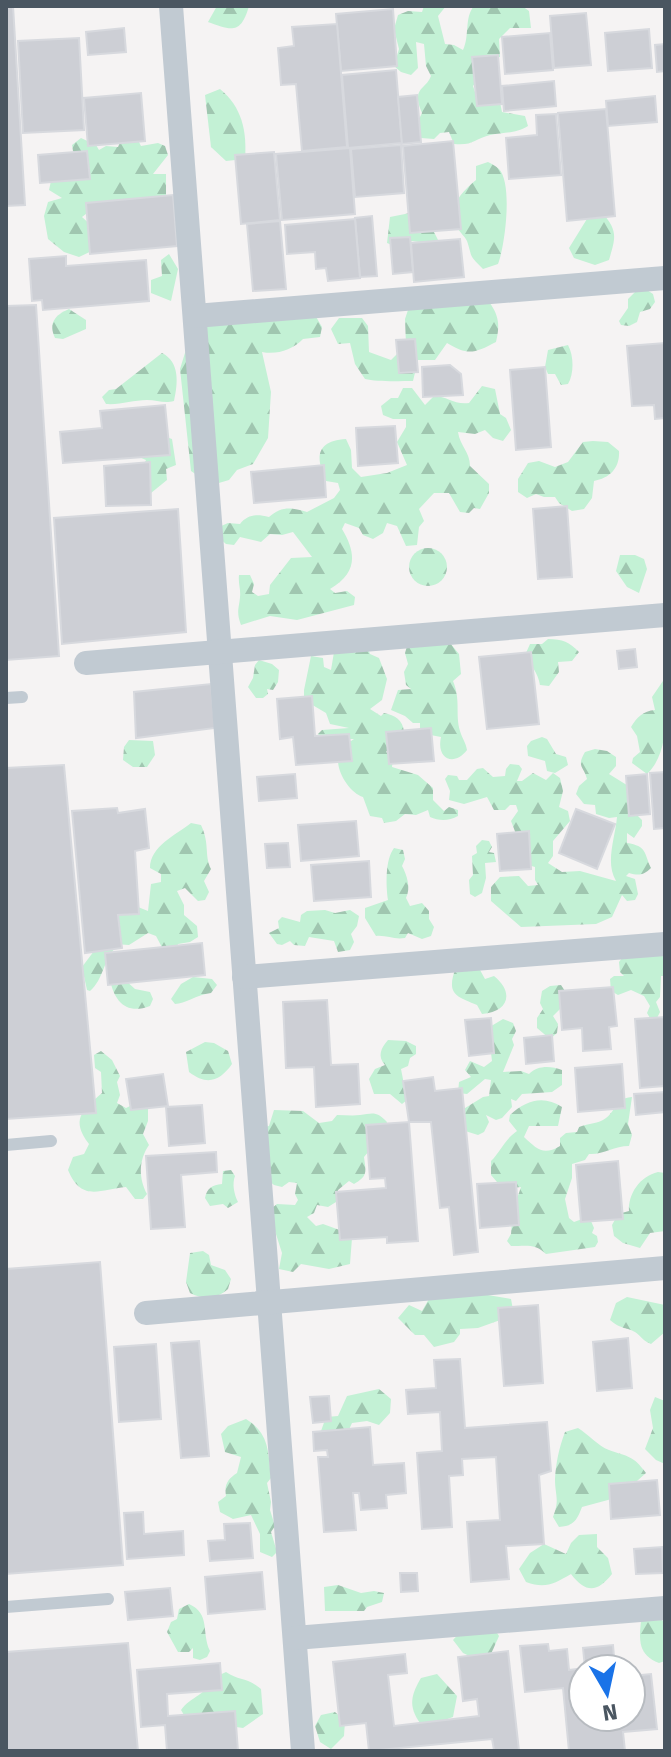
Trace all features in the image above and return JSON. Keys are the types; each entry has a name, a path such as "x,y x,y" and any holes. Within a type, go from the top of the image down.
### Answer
{"street":[{"path":"171,6 303,1751"},
{"path":"195,316 665,278"},
{"path":"86,663 665,615"},
{"path":"244,977 665,944"},
{"path":"146,1313 665,1268"},
{"path":"295,1638 665,1608"}],"lane":[{"path":"6,698 22,697"},
{"path":"6,1145 51,1141"},
{"path":"6,1607 108,1599"}],"green space":[{"path":"217,6 249,6 243,22 229,28 208,22"},
{"path":"424,6 446,6 438,16 445,44 463,50 469,16 474,6 522,6 529,11 531,28 510,28 499,39 500,57 483,57 481,76 473,86 478,101 484,106 495,95 502,112 525,116 528,126 465,144 454,144 449,132 440,133 434,139 421,138 414,129 422,113 418,94 431,76 426,66 424,44 416,42 418,68 411,75 401,72 394,66 399,49 394,29 398,15 408,11 422,12"},
{"path":"220,89 242,120 245,159 226,161 211,147 205,95"},
{"path":"81,138 96,145 99,150 106,146 118,147 121,140 138,140 141,146 158,143 165,146 168,155 153,174 166,174 166,201 91,210 82,217 93,227 96,249 79,257 64,252 48,239 44,216 48,202 62,198 49,190 51,181 81,158 73,151 72,145"},
{"path":"488,162 499,169 503,177 507,201 498,264 483,269 473,258 467,241 457,227 454,211 461,194 476,180 476,166"},
{"path":"601,211 613,229 614,239 609,260 595,265 574,258 569,248 590,214"},
{"path":"410,213 416,232 434,232 438,240 434,244 412,241 400,248 387,243 390,217"},
{"path":"169,254 178,269 171,301 151,293 151,280 162,276 161,260"},
{"path":"644,288 653,294 655,302 650,309 640,312 637,322 629,326 621,325 619,321 628,308 628,299"},
{"path":"485,297 497,318 496,342 472,352 447,343 435,360 418,360 413,381 365,379 355,364 350,343 338,344 331,329 339,318 362,318 368,326 369,352 391,360 406,345 405,319 409,307"},
{"path":"69,309 86,320 86,329 63,339 55,338 52,328 54,320"},
{"path":"212,314 315,315 322,327 320,337 303,339 284,351 262,352 271,392 268,438 253,464 237,470 229,480 212,485 191,471 180,369 189,340"},
{"path":"568,345 572,360 571,375 568,384 561,385 555,374 548,374 545,367 548,350"},
{"path":"162,353 175,367 174,401 142,400 106,404 102,397 109,390 116,389"},
{"path":"482,386 495,389 500,414 506,418 511,430 503,441 493,438 485,430 475,434 458,432 470,466 489,484 489,493 480,509 460,512 449,493 434,493 419,509 424,521 419,527 417,545 406,546 397,526 387,523 383,533 373,539 363,535 359,528 345,523 342,529 350,547 352,562 350,570 330,589 335,593 347,591 355,597 354,605 297,620 270,616 241,625 238,614 239,575 250,575 254,584 252,592 258,596 269,594 270,585 291,558 312,557 293,532 270,534 261,542 240,537 234,545 226,544 218,537 219,527 228,523 240,524 253,516 269,517 286,508 307,512 334,498 340,490 338,483 326,481 320,458 324,447 336,440 346,439 351,450 352,468 361,477 387,473 407,465 397,442 406,427 406,419 383,415 381,406 391,398 398,398 403,388 412,388 425,405 434,396 469,403"},
{"path":"166,437 172,439 176,465 166,469 167,480 151,493 145,491 142,469 146,460 139,457"},
{"path":"583,442 608,442 619,451 619,457 613,471 594,481 592,498 584,509 572,511 555,497 536,494 527,498 518,492 518,479 528,463 539,461 555,467 568,462"},
{"path":"428,548 442,553 447,567 442,581 428,586 414,581 409,567 414,553"},
{"path":"620,555 635,555 644,559 647,569 639,593 627,587 616,571"},
{"path":"548,639 565,642 579,652 572,661 558,662 559,672 549,686 540,685 526,653 530,644 542,644"},
{"path":"408,643 450,643 459,654 461,674 453,681 459,725 467,750 457,758 444,755 441,737 420,733 420,723 413,723 391,710 398,690 411,689 406,685 404,672 408,664 405,653"},
{"path":"367,646 370,654 379,658 387,679 382,700 370,709 381,716 384,713 395,717 404,732 386,752 393,757 392,767 418,775 433,788 433,800 444,811 449,807 458,810 458,816 448,820 437,819 430,817 428,810 416,815 405,814 396,821 384,823 382,818 370,816 363,797 346,783 339,768 339,753 354,739 321,739 318,734 322,730 349,728 330,724 326,713 304,700 311,656 323,658 324,667 331,670 334,652"},
{"path":"259,660 279,670 278,682 273,690 267,689 268,694 263,698 256,698 248,687"},
{"path":"665,678 663,742 655,765 647,774 632,763 640,752 637,736 631,727 641,715 655,710 652,697"},
{"path":"542,737 547,739 556,754 566,757 568,765 555,773 547,771 545,761 528,756 527,746"},
{"path":"129,740 153,741 155,755 147,767 133,767 123,760 124,747"},
{"path":"595,749 607,751 616,757 616,766 609,774 630,787 635,813 642,820 642,826 634,838 627,833 627,843 642,848 651,868 641,874 629,873 626,876 635,879 638,894 635,900 627,901 622,895 612,917 596,924 521,927 491,901 491,887 500,877 519,876 528,886 538,885 535,867 528,865 511,821 518,811 516,805 510,805 505,810 494,810 487,797 464,804 449,800 450,791 445,779 448,775 467,780 477,769 483,768 493,777 505,776 510,764 519,765 522,769 517,781 533,773 546,780 553,773 560,778 563,791 559,807 568,811 570,821 553,841 553,856 548,863 562,872 580,871 616,881 611,858 617,817 596,814 595,805 584,804 576,794 587,779 581,764 582,757 585,752"},
{"path":"191,823 201,825 205,838 211,869 204,881 209,892 205,900 198,901 185,888 177,891 184,905 184,915 197,926 198,937 178,944 175,952 166,955 156,936 148,933 129,945 114,944 116,947 98,981 90,991 87,990 82,967 94,951 110,913 138,907 148,911 151,884 161,882 161,874 150,868 154,853"},
{"path":"482,840 489,841 492,847 489,852 494,853 496,862 485,863 486,878 482,893 475,897 470,894 469,880 473,875 472,856 477,853 476,846"},
{"path":"394,848 403,850 405,859 402,866 408,886 406,898 410,906 422,903 429,911 434,927 431,936 422,939 408,933 405,938 376,936 365,918 365,908 388,900 388,866"},
{"path":"350,910 359,916 351,934 354,942 350,950 338,952 334,941 309,937 305,946 294,945 290,941 277,944 269,933 279,928 278,921 282,917 300,922 301,915 307,911 335,913"},
{"path":"665,950 665,976 661,976 660,997 656,1002 660,1012 657,1018 650,1018 647,1013 650,1006 644,996 631,990 618,995 611,991 610,979 624,976 620,972 619,962 626,953"},
{"path":"456,967 480,970 485,979 494,976 505,989 503,1006 482,1014 477,1005 454,993 452,983"},
{"path":"193,977 212,979 217,985 211,993 175,1004 171,999 181,984"},
{"path":"110,979 124,979 135,989 150,992 153,999 150,1006 135,1009 123,1004 118,1000"},
{"path":"561,985 565,991 564,1005 553,1016 558,1024 557,1033 550,1039 537,1028 537,1018 543,1009 540,1003 542,991"},
{"path":"503,1019 513,1023 516,1031 503,1072 529,1074 540,1068 553,1068 562,1070 562,1085 552,1092 522,1094 516,1101 511,1099 512,1107 502,1118 496,1120 486,1115 489,1122 484,1132 478,1135 462,1130 457,1113 489,1096 491,1080 485,1079 467,1094 458,1093 459,1082 471,1077 465,1070 470,1061 484,1067 492,1061 488,1028"},
{"path":"388,1040 406,1041 416,1046 416,1054 410,1058 408,1066 401,1069 407,1100 402,1104 390,1094 374,1094 369,1079 375,1069 385,1065 381,1052"},
{"path":"205,1042 228,1051 232,1064 213,1080 202,1079 189,1072 186,1052"},
{"path":"101,1051 112,1060 120,1076 117,1103 126,1108 138,1102 148,1109 143,1134 149,1145 141,1170 147,1194 143,1199 135,1199 126,1187 92,1192 86,1190 79,1187 68,1170 73,1157 84,1154 89,1144 80,1122 84,1111 102,1093 101,1072 95,1068 94,1055"},
{"path":"632,1097 629,1146 589,1154 585,1160 572,1164 572,1178 565,1199 569,1218 574,1222 585,1218 591,1221 594,1228 592,1233 597,1236 598,1242 595,1247 546,1254 534,1247 511,1246 507,1241 521,1187 503,1189 491,1175 491,1161 517,1131 509,1121 510,1115 535,1101 549,1101 562,1107 558,1126 529,1126 524,1137 545,1151 560,1146 560,1138 566,1133 577,1132 579,1127 603,1120 618,1102"},
{"path":"274,1110 303,1111 319,1123 332,1121 337,1115 372,1113 387,1122 383,1134 364,1157 362,1179 354,1184 349,1181 338,1190 336,1202 328,1207 317,1205 314,1213 307,1217 316,1226 323,1224 352,1238 350,1264 329,1269 301,1264 293,1272 279,1269 282,1253 272,1208 277,1204 295,1205 298,1200 295,1194 297,1183 289,1182 282,1187 269,1181 264,1127 269,1126"},
{"path":"231,1170 235,1176 234,1189 238,1202 228,1208 223,1204 210,1206 205,1198 207,1192 213,1186 222,1184 223,1171"},
{"path":"658,1172 665,1173 665,1231 650,1233 640,1248 623,1243 614,1236 612,1225 618,1214 629,1211 636,1187 646,1177"},
{"path":"203,1251 209,1255 211,1265 225,1270 231,1279 228,1289 215,1297 190,1293 186,1282 190,1253"},
{"path":"464,1291 511,1299 514,1315 478,1328 460,1329 454,1342 434,1347 424,1335 415,1335 398,1318 409,1305 422,1311 429,1299"},
{"path":"627,1297 665,1305 665,1332 651,1344 610,1320 616,1303"},
{"path":"379,1389 391,1399 390,1413 379,1425 367,1421 352,1423 346,1436 321,1431 326,1417 338,1416 347,1396"},
{"path":"655,1397 665,1401 665,1464 645,1449 653,1428 650,1410"},
{"path":"246,1419 264,1437 268,1452 271,1478 267,1483 275,1526 271,1532 277,1552 272,1557 260,1552 260,1534 251,1515 233,1519 220,1512 218,1502 226,1496 226,1485 237,1473 241,1457 225,1452 221,1434 228,1426"},
{"path":"578,1428 605,1448 634,1460 646,1473 619,1497 582,1507 574,1522 559,1527 553,1517 557,1502 555,1479 558,1455 565,1432"},
{"path":"597,1534 597,1547 608,1558 612,1574 602,1584 587,1588 571,1574 549,1584 526,1582 519,1569 530,1553 544,1544 566,1554 579,1535"},
{"path":"338,1585 361,1593 384,1593 382,1602 364,1611 325,1611 324,1587"},
{"path":"189,1604 203,1618 210,1651 207,1657 200,1660 193,1658 193,1648 189,1652 178,1652 167,1632 171,1622 177,1619 179,1609"},
{"path":"662,1620 665,1624 665,1661 659,1663 652,1660 644,1651 640,1641 641,1621"},
{"path":"492,1625 499,1636 491,1654 476,1659 463,1653 453,1640 464,1628"},
{"path":"226,1672 261,1689 263,1714 243,1728 187,1720 181,1710 207,1688 213,1678"},
{"path":"437,1674 457,1696 453,1717 439,1722 420,1723 412,1706 415,1690 421,1678"},
{"path":"335,1712 345,1721 344,1736 331,1749 320,1742 315,1726 321,1715"}],"building":[{"path":"6,6 13,6 25,205 6,206"},
{"path":"393,9 397,66 341,71 336,14"},
{"path":"586,13 591,65 554,68 550,16"},
{"path":"337,24 347,147 302,151 296,84 281,85 278,48 294,46 292,27"},
{"path":"124,28 126,52 88,55 86,32"},
{"path":"649,29 652,68 608,71 605,33"},
{"path":"550,33 553,70 505,74 502,37"},
{"path":"79,38 84,130 23,133 18,41"},
{"path":"665,44 665,71 657,72 655,45"},
{"path":"498,55 502,104 477,106 472,57"},
{"path":"396,70 402,143 348,148 342,75"},
{"path":"554,81 556,106 504,111 502,86"},
{"path":"141,93 145,141 88,146 84,98"},
{"path":"417,95 421,142 402,144 398,97"},
{"path":"655,96 657,122 608,126 606,101"},
{"path":"606,109 615,216 567,221 558,113"},
{"path":"556,114 561,175 509,179 506,138 537,135 536,115"},
{"path":"453,141 461,229 410,233 403,146"},
{"path":"401,145 404,193 355,197 351,149"},
{"path":"350,148 355,214 282,220 276,154"},
{"path":"87,151 90,179 40,183 38,155"},
{"path":"274,152 280,220 241,224 235,155"},
{"path":"173,195 177,246 90,254 86,203"},
{"path":"372,216 377,276 360,277 355,218"},
{"path":"355,219 360,278 328,281 326,268 316,269 315,252 287,254 285,225"},
{"path":"280,221 286,289 253,291 247,224"},
{"path":"410,237 413,272 393,274 390,238"},
{"path":"460,239 464,277 414,282 411,243"},
{"path":"66,256 66,266 146,260 149,301 43,310 42,300 32,301 29,259"},
{"path":"36,305 59,656 6,660 6,306"},
{"path":"415,339 418,372 399,373 396,340"},
{"path":"665,343 665,418 655,419 654,405 632,406 627,346"},
{"path":"450,365 461,374 463,395 423,397 422,367"},
{"path":"545,367 551,447 516,450 510,370"},
{"path":"165,405 170,455 63,463 60,432 102,428 100,411"},
{"path":"395,426 398,463 358,466 356,428"},
{"path":"150,462 151,505 106,506 104,466"},
{"path":"324,465 326,497 254,503 251,472"},
{"path":"567,506 572,577 538,579 533,509"},
{"path":"178,509 186,632 62,644 54,518"},
{"path":"635,649 637,667 619,669 617,651"},
{"path":"531,652 539,724 487,729 479,657"},
{"path":"211,684 215,728 136,738 134,692"},
{"path":"312,696 315,736 349,734 352,761 296,765 293,737 280,739 277,699"},
{"path":"431,728 434,761 389,764 386,732"},
{"path":"64,765 96,1113 6,1119 6,768"},
{"path":"665,772 665,828 654,829 650,773"},
{"path":"295,774 297,798 259,801 257,777"},
{"path":"647,774 650,814 629,816 626,776"},
{"path":"117,808 118,813 145,809 149,848 135,851 139,914 118,915 122,948 85,953 72,811"},
{"path":"576,809 615,824 597,869 559,853"},
{"path":"356,821 359,856 301,861 298,825"},
{"path":"529,831 531,869 500,871 497,834"},
{"path":"288,843 290,867 267,868 265,844"},
{"path":"369,861 371,897 314,901 311,865"},
{"path":"202,943 205,975 108,985 105,953"},
{"path":"613,987 617,1026 609,1027 611,1049 583,1051 582,1028 562,1030 559,991"},
{"path":"327,1000 331,1065 358,1064 360,1104 316,1107 314,1067 286,1068 283,1002"},
{"path":"665,1017 665,1086 640,1088 635,1019"},
{"path":"491,1018 494,1053 469,1056 465,1020"},
{"path":"552,1035 554,1061 526,1064 524,1038"},
{"path":"622,1064 625,1108 578,1112 575,1068"},
{"path":"163,1074 168,1106 131,1110 126,1079"},
{"path":"433,1077 435,1091 462,1088 478,1252 454,1255 449,1207 440,1208 431,1122 409,1122 403,1081"},
{"path":"665,1092 665,1112 636,1115 634,1094"},
{"path":"202,1105 205,1143 169,1146 166,1107"},
{"path":"409,1122 418,1241 387,1243 387,1237 340,1240 336,1192 386,1188 385,1178 370,1179 366,1125"},
{"path":"216,1152 217,1172 181,1175 185,1227 151,1229 146,1156"},
{"path":"618,1161 623,1219 581,1222 576,1165"},
{"path":"516,1182 519,1225 480,1228 477,1184"},
{"path":"100,1262 123,1565 6,1574 6,1269"},
{"path":"538,1305 543,1383 504,1386 498,1308"},
{"path":"628,1338 632,1388 597,1391 593,1342"},
{"path":"199,1341 209,1456 181,1458 171,1343"},
{"path":"156,1344 161,1419 119,1422 114,1347"},
{"path":"460,1359 465,1428 547,1422 551,1471 539,1475 544,1544 506,1546 509,1579 471,1582 467,1522 500,1520 496,1457 462,1459 463,1475 449,1476 452,1527 422,1529 417,1453 442,1451 440,1412 408,1414 406,1390 436,1388 434,1360"},
{"path":"329,1396 331,1421 313,1423 310,1397"},
{"path":"370,1427 373,1465 404,1463 406,1493 386,1495 387,1508 361,1510 359,1493 353,1493 356,1530 324,1532 318,1457 328,1457 327,1450 314,1451 313,1432"},
{"path":"657,1480 660,1515 611,1519 609,1484"},
{"path":"143,1512 144,1534 183,1531 184,1555 127,1559 124,1513"},
{"path":"250,1523 253,1558 210,1561 208,1541 225,1540 224,1524"},
{"path":"662,1547 663,1573 636,1574 634,1549"},
{"path":"262,1572 265,1609 208,1614 205,1577"},
{"path":"400,1573 417,1573 418,1591 401,1592"},
{"path":"170,1588 173,1616 128,1620 125,1592"},
{"path":"128,1643 138,1751 6,1751 6,1652"},
{"path":"548,1644 549,1651 567,1649 567,1730 563,1688 525,1692 520,1646"},
{"path":"613,1645 614,1653 584,1653 583,1648"},
{"path":"508,1651 519,1751 483,1751 494,1750 492,1739 369,1751 366,1723 340,1726 333,1662 405,1654 407,1673 388,1675 394,1726 479,1716 477,1699 463,1701 458,1657"},
{"path":"220,1663 222,1690 167,1694 168,1716 235,1711 238,1751 167,1751 165,1725 141,1727 137,1670"},
{"path":"647,1674 651,1674 657,1729 647,1730"},
{"path":"567,1733 623,1733 625,1751 569,1751"}]}
